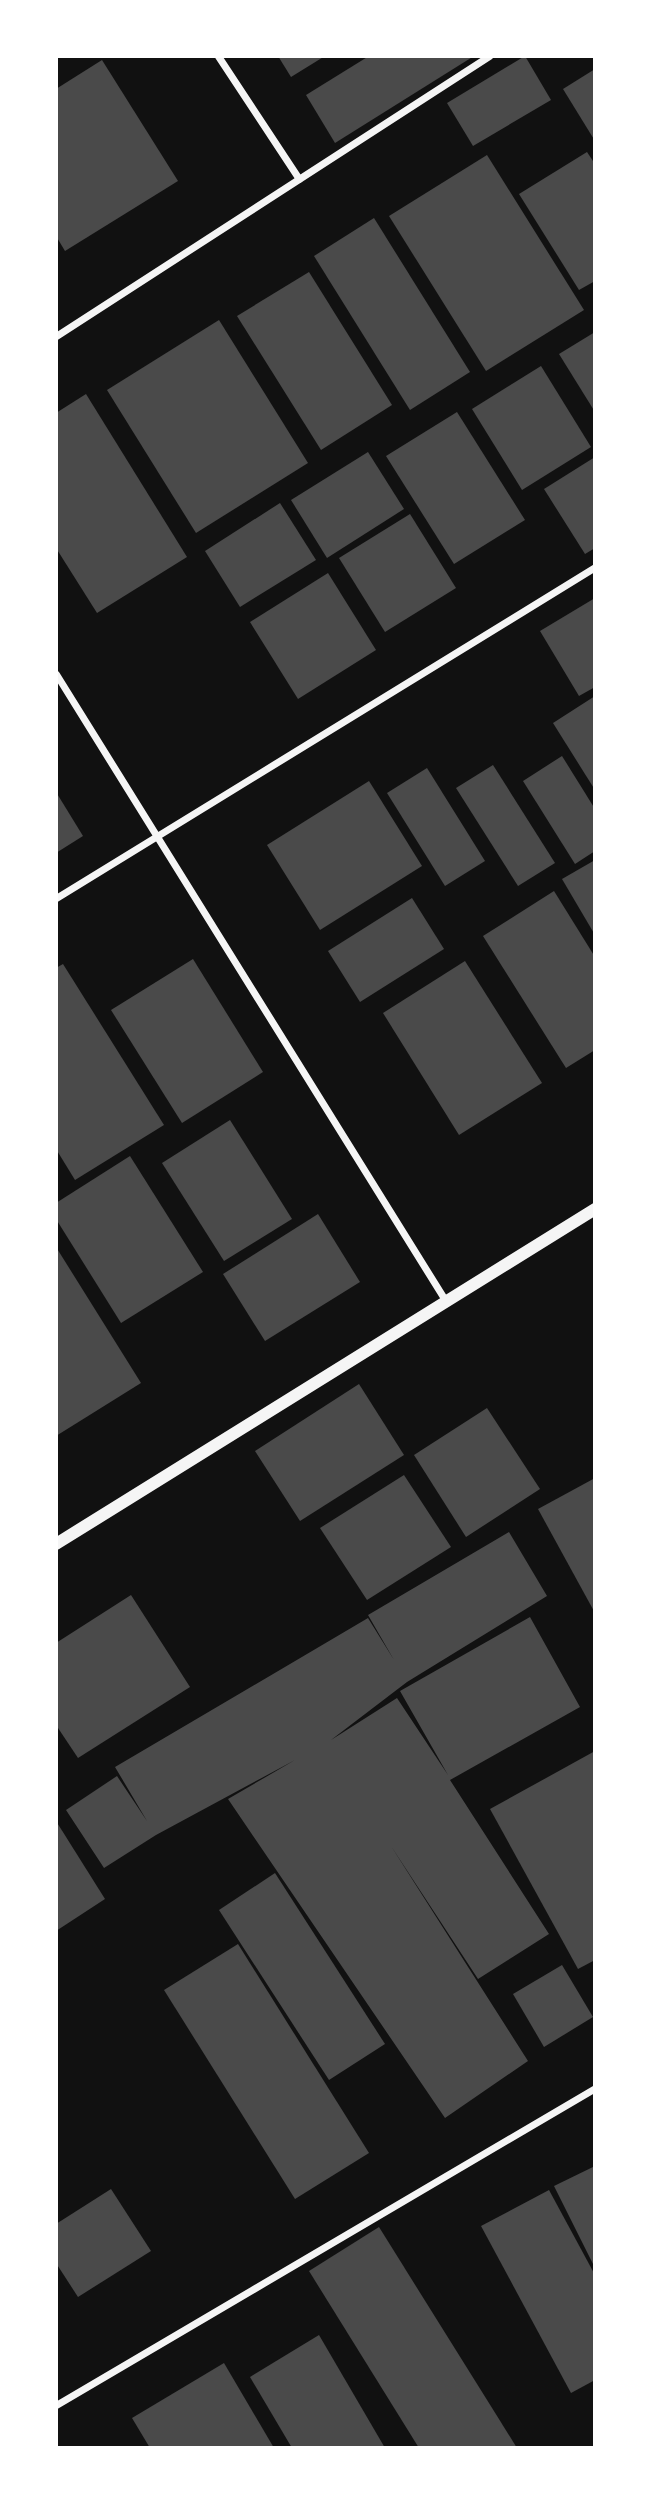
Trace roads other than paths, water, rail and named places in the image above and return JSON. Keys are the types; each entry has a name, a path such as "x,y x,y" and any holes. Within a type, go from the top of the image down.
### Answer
{"street":[{"path":"218,56 299,179"},
{"path":"56,336 489,56"},
{"path":"56,898 595,567"},
{"path":"56,674 445,1300"},
{"path":"56,1544 595,1209"},
{"path":"56,2405 595,2088"}]}
